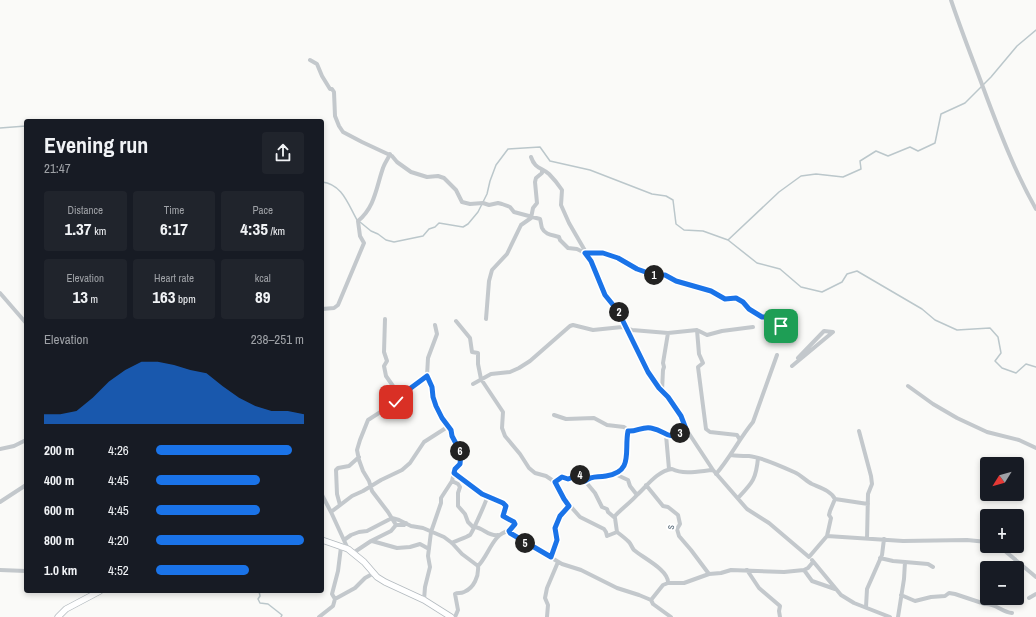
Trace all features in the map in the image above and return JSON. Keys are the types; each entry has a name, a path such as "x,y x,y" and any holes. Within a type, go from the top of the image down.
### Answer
{"street":[{"path":"951,0 1000,131 1036,210"},
{"path":"310,60 317,64 322,76 330,89 334,92 335,116 343,132 390,154 397,162 411,172 427,177 438,176 444,178 456,190 462,202 470,204 483,202 489,205 498,203 507,206 514,212 532,216 541,220 542,229 550,236 559,237 568,248 577,249 585,253 603,253 618,258 637,269 654,275 665,275 676,281 711,291 725,299 736,298 743,302 749,309 762,317 770,317 781,326"},
{"path":"324,309 334,308 338,305 364,243 360,236 358,221 372,204 383,167 390,154"},
{"path":"531,157 533,164 542,171 548,173 562,190 561,205 585,253 591,261 605,295 618,311 648,372 681,416 686,429 715,472 747,509 768,523 809,557 835,590 846,599 890,617"},
{"path":"486,319 489,281 492,270 507,254 521,225 531,218 532,208 537,203 535,182 536,178 542,173 542,171"},
{"path":"0,293 24,321"},
{"path":"385,319 384,352 387,361 384,366 386,376 400,396"},
{"path":"456,321 470,338 472,352 478,353 478,364 481,379 503,412 502,428 505,436 529,468 534,473 546,476 555,482 564,499 580,517 604,529 607,536 617,532"},
{"path":"424,600 425,587 430,567 428,549 431,532 441,503 441,498 452,481 455,469 460,464 462,455 452,436 451,430 442,418 436,406 432,387 427,376 428,358 437,334 435,325"},
{"path":"472,384 491,374 510,372 519,368 530,361 573,325 593,330 622,328 668,333 697,330 707,335 722,331 753,327"},
{"path":"697,330 699,354 703,363 698,367 706,429 710,432 737,436 740,440"},
{"path":"792,366 833,332 824,331 798,358"},
{"path":"662,391 663,363 668,333"},
{"path":"614,517 646,485 668,469 684,472 715,472 731,455 753,422 777,355"},
{"path":"396,525 370,487 369,481 363,471 357,450 368,420 396,402 400,396 427,376"},
{"path":"908,386 932,404 957,418 987,432 1019,440 1036,448"},
{"path":"554,415 566,419 594,418 607,425 627,428 628,431 636,431 648,427 670,436 675,436 686,429"},
{"path":"331,512 352,496 402,470 410,463 424,442 448,426"},
{"path":"585,481 591,477 604,477 615,474 626,465 628,452 626,442 628,431"},
{"path":"859,431 872,484 868,494 867,539"},
{"path":"666,435 668,469"},
{"path":"0,449 14,446 24,441"},
{"path":"731,455 758,458 800,475 808,481 833,494 835,499 829,515 831,518 827,536 809,557"},
{"path":"340,505 337,494 336,470 348,466 359,457"},
{"path":"738,498 755,479 758,458"},
{"path":"452,481 460,487 458,493 458,506 465,514 468,522 475,527 480,528 493,536 509,531 515,524 503,516 506,506 503,503 487,497 454,473"},
{"path":"615,474 628,480 630,486 637,495"},
{"path":"555,482 562,477 568,479 579,475 598,497 602,507 607,509 608,512 615,518 617,532 630,543 633,549 657,566 669,579 668,583"},
{"name":"s","path":"646,485 663,506 668,507 678,515 680,524 677,532 679,536 709,574"},
{"path":"0,502 24,486"},
{"path":"452,543 469,536 473,532 478,516 487,501 487,497"},
{"path":"324,499 348,549"},
{"path":"835,499 868,504"},
{"path":"551,557 557,540 555,528 560,516 569,506"},
{"path":"344,540 351,534 367,531 392,518 411,526 423,528 452,543 462,554 478,566"},
{"path":"396,525 404,525 406,523"},
{"path":"353,553 371,541 391,531 396,525"},
{"path":"509,531 519,540 558,562 581,570 617,588 651,600 653,604 670,617"},
{"path":"454,617 458,610 455,594 456,592 464,592 473,586 478,571 478,566 498,535"},
{"path":"827,536 903,541 967,540 980,541"},
{"path":"866,607 867,589 880,558 884,539"},
{"path":"324,541 348,549 385,582 424,600 451,617"},
{"path":"371,541 397,548 410,547 420,544 428,549"},
{"path":"335,599 332,594 338,571 341,547"},
{"path":"1007,553 1036,577"},
{"path":"880,558 928,564 933,567"},
{"path":"547,617 548,605 545,598 547,588 558,562"},
{"path":"651,600 663,585 668,583 684,583 709,574 731,570 784,572 804,570 813,562"},
{"path":"898,617 905,562"},
{"path":"0,570 24,571"},
{"path":"747,570 759,588 780,606 780,617"},
{"path":"804,570 812,581 835,590"},
{"path":"318,617 333,606 335,599 355,588 365,578 374,573"},
{"path":"58,617 66,609 96,593"},
{"path":"901,595 915,601 930,597 945,596 949,593 989,604 1012,613"},
{"path":"1029,598 1036,594"}],"waterway":[{"path":"728,240 779,192 801,176 816,174 843,177 861,169 860,161 876,151 888,156 910,147 918,151 935,143 941,114 965,103 991,77 1017,46 1036,30"},
{"path":"0,128 24,126"},
{"path":"360,222 386,240 394,242 423,236 429,229 435,227 439,223 463,227 468,224 478,212 487,194 496,165 508,149 540,147 550,161 590,170 652,194 666,196 673,200 676,224 684,230 703,231 728,240 757,263 780,269 801,287 822,292 842,282 847,274 857,271 922,309 935,320 957,330 990,328 998,337 1001,353 995,361 1002,368 1016,373 1026,364 1036,367"},
{"path":"324,183 335,187 344,196 357,220"},
{"path":"259,593 260,596 258,599 260,603 268,604 282,615 281,617"}],"route":[{"path":"396,402 400,396 427,376 432,387 436,406 442,418 451,430 452,436 462,455 461,462 455,469 454,473 482,494 503,503 506,506 502,514 503,516 515,524 509,531 510,533 519,540 551,557 557,540 555,528 560,516 569,506 555,482 562,477 568,479 579,475 583,477 585,481 591,477 610,476 620,471 626,465 628,452 626,442 628,431 632,432 648,427 666,435 675,436 686,429 681,416 648,372 618,311 605,295 591,261 585,253 603,253 618,258 637,269 654,275 665,275 676,281 711,291 725,299 736,298 743,302 749,309 762,317 770,317 781,326"}]}
